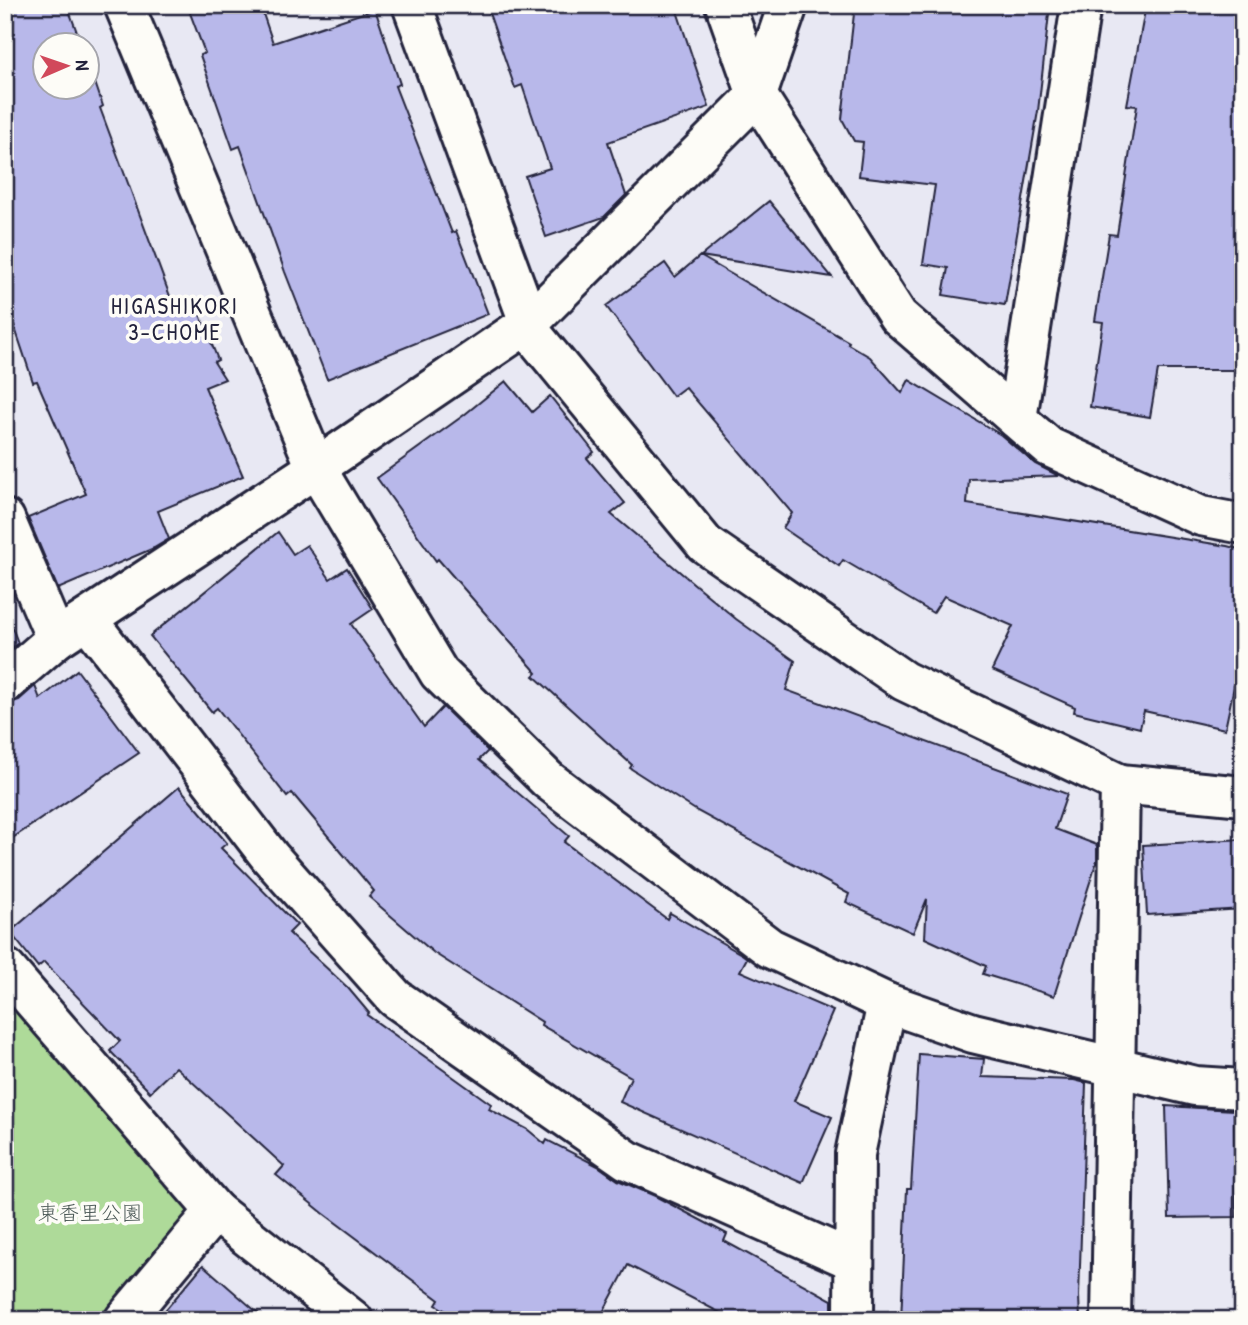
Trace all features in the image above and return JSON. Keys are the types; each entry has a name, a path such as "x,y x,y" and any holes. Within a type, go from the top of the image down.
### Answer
{"street":[{"path":"124,5 316,468 439,673 548,780 770,948 887,1003 973,1033 1195,1086 1243,1089"},
{"path":"412,5 534,336 705,544 904,681 1120,784 1243,796"},
{"path":"724,5 757,95 898,316 1049,447 1200,516 1243,524"},
{"path":"5,683 72,629 529,323 757,95 788,5"},
{"path":"1017,419 1081,5"},
{"path":"5,519 72,629 395,998 627,1160 854,1261"},
{"path":"1111,1320 1120,784"},
{"path":"5,968 215,1211 353,1320"},
{"path":"853,1320 855,1154 887,1003"},
{"path":"124,1320 215,1211"}],"green space":[{"name":"東香里公園","path":"5,968 215,1211 124,1320 5,1320"}],"building":[{"path":"5,5 67,5 77,32 32,32 32,102 102,102 103,106 100,108 177,315 197,307 218,360 214,362 225,379 205,387 243,476 158,511 169,539 58,589 28,518 86,494 37,381 33,382 5,298"},
{"path":"187,5 260,5 273,43 375,9 400,84 395,86 452,233 456,231 488,314 327,379 240,146 233,149 200,55 205,53"},
{"path":"510,5 675,5 709,107 608,142 626,195 604,217 546,237 525,176 550,168 522,85 515,88 489,13"},
{"path":"855,5 1050,5 1038,111 1005,305 943,295 948,268 923,264 935,185 859,176 863,142 854,141 842,119"},
{"path":"1146,5 1243,5 1243,370 1158,370 1150,417 1090,407 1103,322 1095,321 1109,234 1117,235 1137,106 1127,105"},
{"path":"769,201 832,277 701,256"},
{"path":"700,256 849,342 848,344 870,357 902,393 909,380 1001,435 1035,464 1059,476 969,479 967,504 1243,550 1243,644 1225,729 1144,711 1140,728 1074,712 1075,707 992,670 1013,626 944,596 933,613 843,560 839,566 783,528 792,513 685,387 673,396 606,306 665,263 675,277"},
{"path":"506,381 532,412 550,396 594,452 587,458 625,503 611,514 736,619 795,661 786,690 1067,794 1055,829 1097,845 1097,860 1054,996 983,974 986,966 925,938 927,899 913,933 846,902 849,894 697,811 630,768 632,765 534,676 537,673 438,559 436,561 377,478"},
{"path":"278,532 293,554 307,545 330,579 347,568 373,609 351,624 424,727 443,707 488,751 479,760 569,836 564,842 667,919 670,913 743,955 747,958 740,971 833,1011 794,1101 832,1117 803,1183 620,1102 631,1077 541,1025 542,1022 434,953 369,897 374,891 292,793 287,797 217,708 212,712 150,636"},
{"path":"8,617 18,643 5,654 5,618"},
{"path":"77,670 139,753 5,843 5,704 19,700 35,686 40,699"},
{"path":"179,787 227,843 221,848 297,925 289,933 348,988 369,1013 367,1015 491,1104 489,1109 527,1129 545,1144 547,1140 598,1166 618,1180 727,1234 724,1241 832,1300 832,1320 734,1320 628,1265 599,1320 461,1320 436,1305 439,1300 276,1175 284,1166 176,1067 150,1092 110,1051 120,1041 44,962 38,967 10,932"},
{"path":"1243,839 1243,909 1147,915 1143,845"},
{"path":"919,1054 984,1059 982,1077 1074,1080 1086,1083 1080,1320 901,1320 907,1189 911,1189"},
{"path":"1166,1106 1234,1110 1236,1217 1169,1218"},
{"path":"203,1265 266,1320 157,1320"}],"district":[{"name":"HIGASHIKORI 3-CHOME","path":"175,319"}]}
